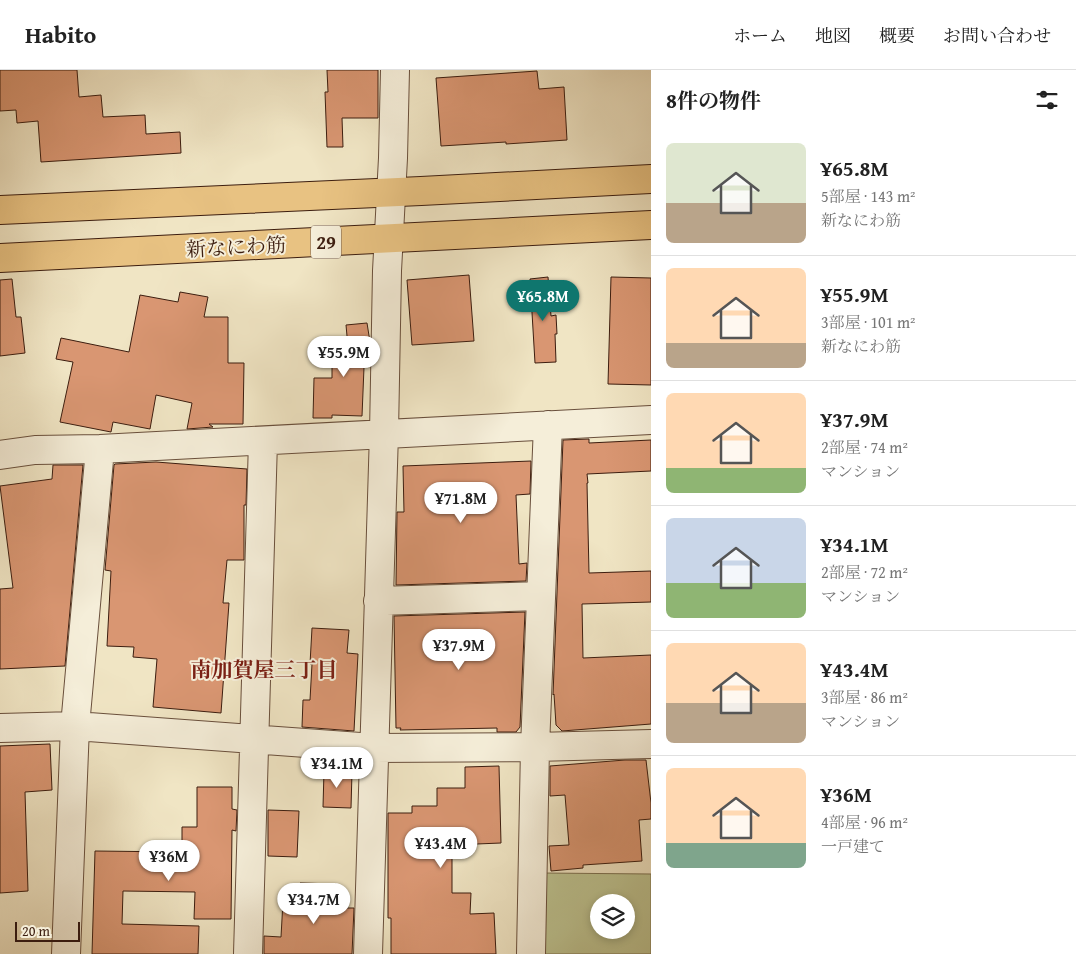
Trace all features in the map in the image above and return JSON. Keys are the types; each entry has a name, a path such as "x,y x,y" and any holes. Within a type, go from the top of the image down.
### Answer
{"main road":[{"name":"29","path":"0,210 651,179"},
{"name":"新なにわ筋","path":"0,258 651,225"}],"street":[{"path":"368,954 394,70"},
{"path":"0,455 35,450 100,449 651,420"},
{"path":"531,954 535,747 548,425"},
{"path":"248,954 263,441"},
{"path":"66,954 75,726 100,449"},
{"path":"378,601 541,596"},
{"path":"0,728 75,726 374,748 651,744"}],"green space":[{"path":"543,873 651,874 651,954 542,954"}],"building":[{"path":"0,70 77,70 79,97 101,95 103,117 145,115 146,134 180,132 181,153 41,162 38,121 17,123 16,110 0,111"},
{"path":"327,70 378,70 378,118 342,118 343,147 327,147 325,92 328,92"},
{"path":"537,71 539,89 564,87 567,140 441,146 436,78"},
{"path":"469,275 474,341 412,345 407,280"},
{"path":"548,277 551,316 556,315 556,362 535,363 530,279"},
{"path":"611,277 651,278 651,385 608,384"},
{"path":"12,279 16,317 21,317 25,353 0,356 0,280"},
{"path":"180,292 208,297 204,317 228,317 228,363 244,363 243,424 209,424 213,427 187,429 192,403 156,395 150,429 113,422 111,432 60,422 73,362 56,359 61,338 129,352 140,295 178,302"},
{"path":"367,323 370,342 365,343 362,416 332,415 332,418 313,418 314,378 332,378 332,346 348,347 346,325"},
{"path":"589,439 589,443 651,440 651,471 587,474 587,483 589,573 651,571 651,602 582,604 583,658 651,655 651,724 562,731 556,725 553,695 563,440"},
{"path":"531,461 530,494 516,495 519,564 527,563 526,581 396,585 397,512 404,512 403,466"},
{"path":"156,462 247,469 246,505 244,505 244,560 227,560 223,603 229,603 221,713 153,707 157,659 133,657 134,647 107,646 111,571 105,570 114,465"},
{"path":"53,465 83,465 65,666 0,669 0,589 13,588 0,486 52,479"},
{"path":"525,612 520,727 516,732 497,732 497,728 400,730 401,728 396,728 394,616"},
{"path":"312,628 349,630 347,653 358,654 354,731 302,727 303,700 310,700"},
{"path":"50,744 52,790 25,792 28,891 0,893 0,746"},
{"path":"646,760 651,819 639,820 642,861 583,865 583,868 551,871 549,846 569,845 565,795 550,796 550,766"},
{"path":"499,766 501,843 452,845 452,893 471,893 470,914 494,913 496,954 391,954 391,918 388,918 388,813 412,813 412,806 437,806 437,788 465,788 465,767"},
{"path":"324,771 352,772 351,808 323,807"},
{"path":"197,787 232,787 232,809 237,810 236,831 232,830 231,919 194,919 195,892 123,891 122,924 199,926 198,954 92,954 95,851 182,852 182,827 197,827"},
{"path":"268,810 299,811 297,857 268,856"},
{"path":"300,883 336,884 335,908 354,908 352,954 264,954 264,936 281,937 283,901 300,902"}],"district":[{"name":"南加賀屋三丁目","path":"264,670"}]}
